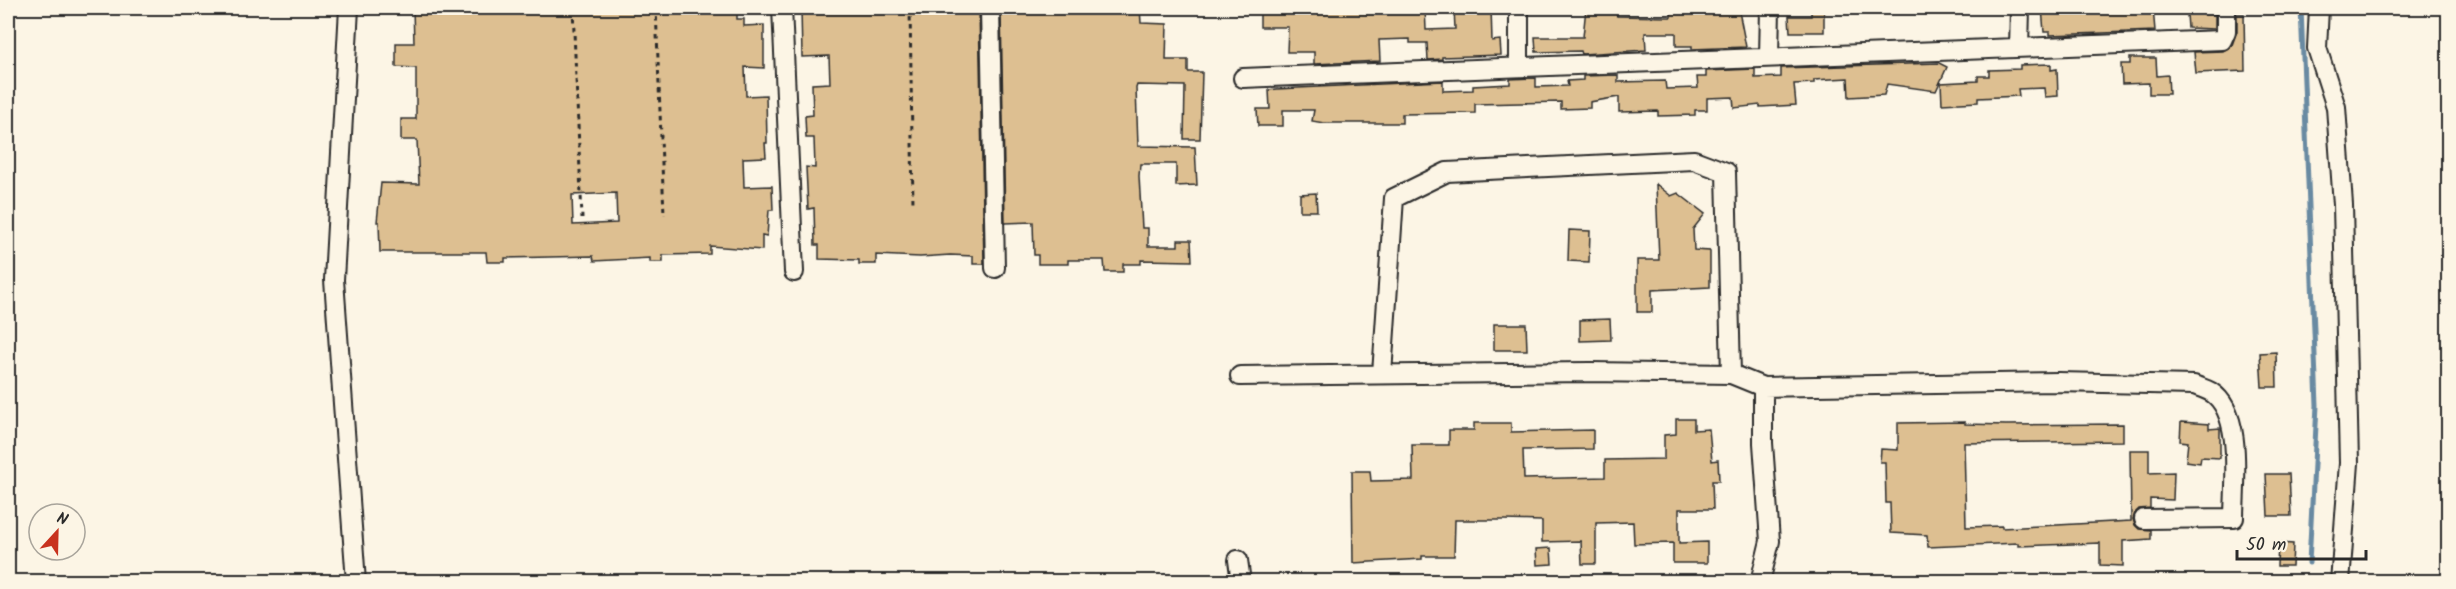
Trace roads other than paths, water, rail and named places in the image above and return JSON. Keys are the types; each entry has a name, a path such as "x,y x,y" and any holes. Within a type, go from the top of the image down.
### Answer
{"street":[{"path":"349,8 334,280 356,582"},
{"path":"782,8 794,272"},
{"path":"990,8 995,268"},
{"path":"1519,8 1519,67"},
{"path":"1769,57 1770,8"},
{"path":"2019,48 2020,8"},
{"path":"1243,78 2222,39 2226,31 2226,8"},
{"path":"2319,8 2317,48 2336,107 2343,205 2349,463 2340,582"},
{"path":"1382,374 1394,198 1447,172 1694,160 1726,172 1731,374"},
{"path":"1240,376 1590,372 1731,374 1763,387 2058,382 2194,385 2212,392 2223,404 2234,435 2234,518 2144,519"},
{"path":"1760,582 1770,541 1763,443 1763,387"},
{"path":"1238,560 1241,582"}],"waterway":[{"path":"2301,8 2317,405 2309,563"}]}
